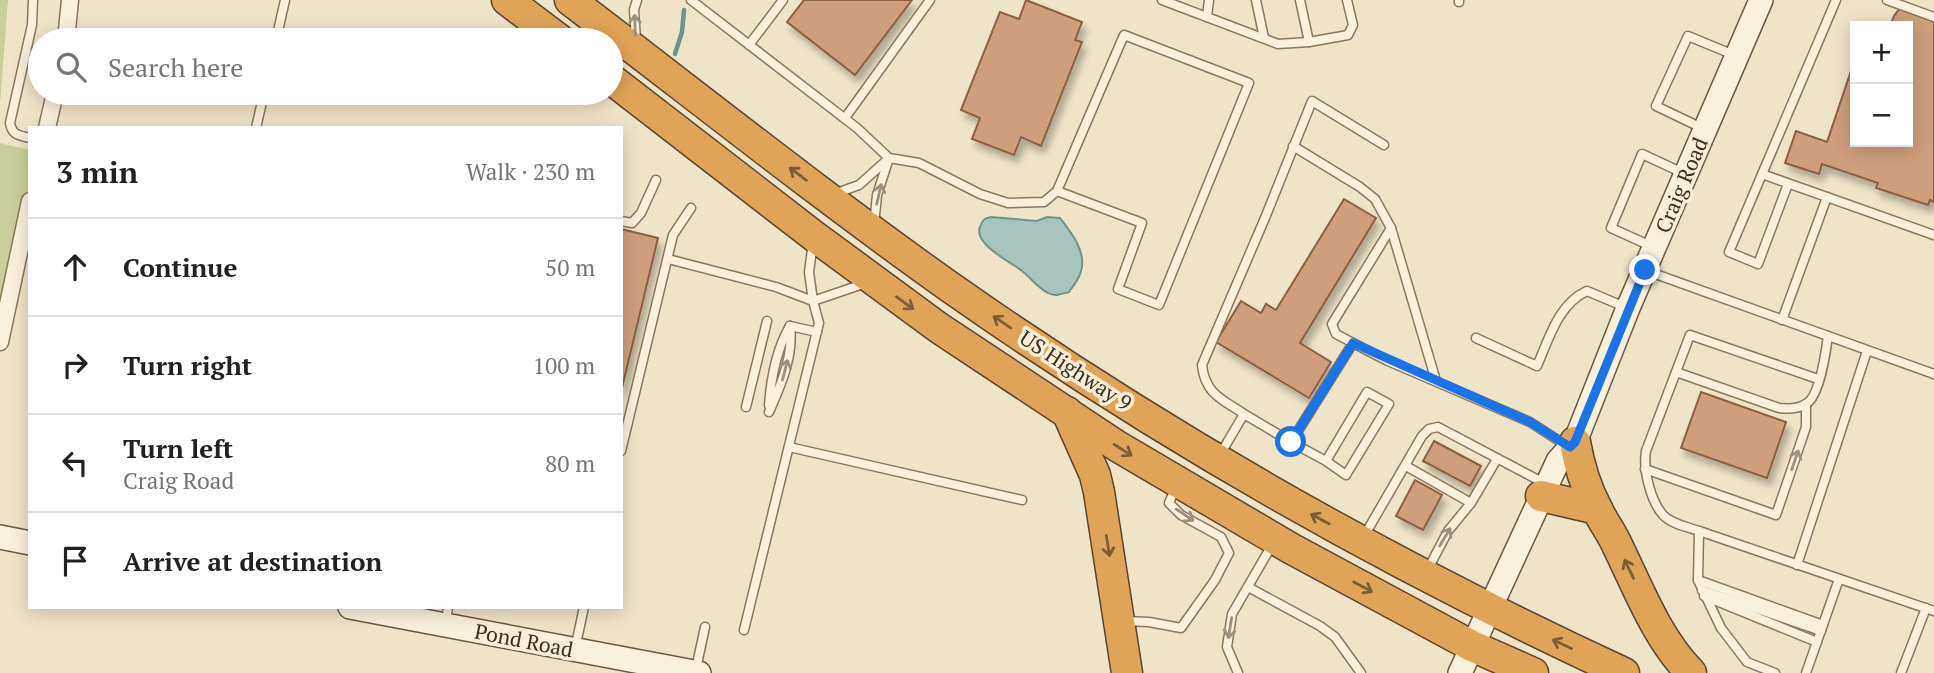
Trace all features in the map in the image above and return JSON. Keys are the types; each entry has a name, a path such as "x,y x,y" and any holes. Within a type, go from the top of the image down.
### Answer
{"highway":[{"path":"507,0 544,28"},
{"name":"US Highway 9","path":"578,2 609,28"},
{"name":"US Highway 9","path":"623,39 873,231 1037,346 1217,459 1361,541 1489,609 1624,673"},
{"name":"US Highway 9","path":"623,88 874,281 939,328 1117,446 1178,482 1227,526 1276,539 1466,660 1532,673"},
{"path":"1067,411 1095,475 1127,673"},
{"path":"1572,445 1597,509 1611,531 1659,630 1670,649 1691,673"},
{"path":"1544,490 1597,509"}],"main road":[{"name":"Craig Road","path":"1466,660 1558,461 1572,445 1761,0"},
{"path":"0,537 28,543"},
{"name":"Pond Road","path":"372,609 447,616 575,650 697,673"}],"street":[{"path":"67,28 70,0"},
{"path":"47,126 52,105"},
{"path":"0,342 28,210"}],"lane":[{"path":"31,28 33,0"},
{"path":"279,28 285,0"},
{"path":"636,50 634,10 638,0"},
{"path":"691,0 845,118 890,158 919,163 980,194 1008,202 1044,202 1057,191 1124,35 1248,83 1159,305 1118,289 1142,223 1057,191"},
{"path":"749,45 783,0"},
{"path":"845,118 930,0"},
{"path":"1162,0 1278,44 1348,35 1353,25 1347,0"},
{"path":"1207,17 1209,0"},
{"path":"1256,0 1264,38"},
{"path":"1300,0 1309,42"},
{"path":"1788,184 1758,264 1729,252 1836,0"},
{"path":"1887,0 1934,17"},
{"path":"1705,130 1656,106 1688,36 1737,56"},
{"path":"28,43 10,123 16,135 28,138"},
{"path":"1326,461 1367,392 1389,404 1346,475 1213,393 1203,381 1202,365 1312,101 1384,145"},
{"path":"256,126 261,105"},
{"path":"1293,146 1375,199 1391,228 1436,381"},
{"path":"1654,248 1611,228 1642,154 1686,174"},
{"path":"827,196 859,185 890,158"},
{"path":"873,231 877,195 890,158"},
{"path":"1762,174 1934,234"},
{"path":"623,221 632,223 641,213 656,180"},
{"path":"1782,320 1828,197"},
{"path":"623,443 673,234 691,208"},
{"path":"1391,228 1332,324 1336,334 1530,422 1572,445"},
{"path":"744,630 819,323 809,272 814,236"},
{"path":"668,259 776,288 813,301 874,281"},
{"path":"1645,270 1934,374"},
{"path":"1476,338 1537,366 1561,312 1575,296 1587,291 1628,308"},
{"path":"746,407 767,321"},
{"path":"790,326 817,332"},
{"path":"790,326 792,342 781,387 769,412 775,362 782,338 790,326"},
{"path":"1818,379 1690,335 1646,450 1645,470 1650,489 1662,515 1672,521 1930,609 1901,673"},
{"path":"1676,372 1779,408 1793,409 1811,399 1825,358 1828,336"},
{"path":"1291,442 1353,343"},
{"path":"1797,565 1867,351"},
{"path":"1645,470 1776,515 1806,427 1806,404"},
{"path":"1217,459 1244,414"},
{"path":"1361,541 1422,436 1429,429 1438,427 1497,459 1544,490"},
{"path":"789,447 1022,500"},
{"path":"1424,575 1448,531 1471,503 1497,459"},
{"path":"1406,466 1471,503"},
{"path":"1119,621 1149,622 1181,628 1215,580 1230,553 1227,526"},
{"path":"1699,531 1698,580 1703,593 1726,636 1746,662 1774,673"},
{"path":"1238,672 1227,647 1232,614 1276,539"},
{"path":"1806,673 1839,579"},
{"path":"1698,580 1822,628"},
{"path":"1248,587 1335,637 1362,673"},
{"path":"1703,593 1822,628"},
{"path":"1703,593 1817,642"},
{"path":"575,650 584,609"},
{"path":"697,673 705,627"}],"green space":[{"path":"0,0 8,0 0,104"},
{"path":"0,143 28,150 28,212 0,320"}],"water":[{"path":"991,217 1037,221 1047,217 1060,218 1077,243 1082,257 1080,274 1069,292 1056,295 1048,293 987,246 979,233 984,220"}],"building":[{"path":"804,0 912,0 855,75 787,22"},
{"path":"1026,0 1082,22 1075,40 1082,42 1041,146 1021,137 1014,155 972,139 980,118 961,110 1000,12 1019,19"},
{"path":"1900,8 1934,20 1934,202 1930,200 1928,205 1876,188 1878,183 1822,164 1819,174 1785,163 1796,131 1827,142 1850,74 1850,147 1913,147 1913,21 1892,21"},
{"path":"1344,199 1376,218 1300,343 1331,362 1309,398 1216,342 1241,301 1261,313 1266,304 1276,310"},
{"path":"623,229 658,238 623,384"},
{"path":"1701,392 1786,422 1767,478 1681,448"},
{"path":"1434,441 1481,466 1470,486 1423,461"},
{"path":"1415,480 1442,495 1423,530 1396,516"}],"waterway":[{"path":"675,54 682,32 684,10"}],"route":[{"path":"1291,442 1353,343 1388,361 1530,422 1570,447 1575,442 1645,270"}]}
